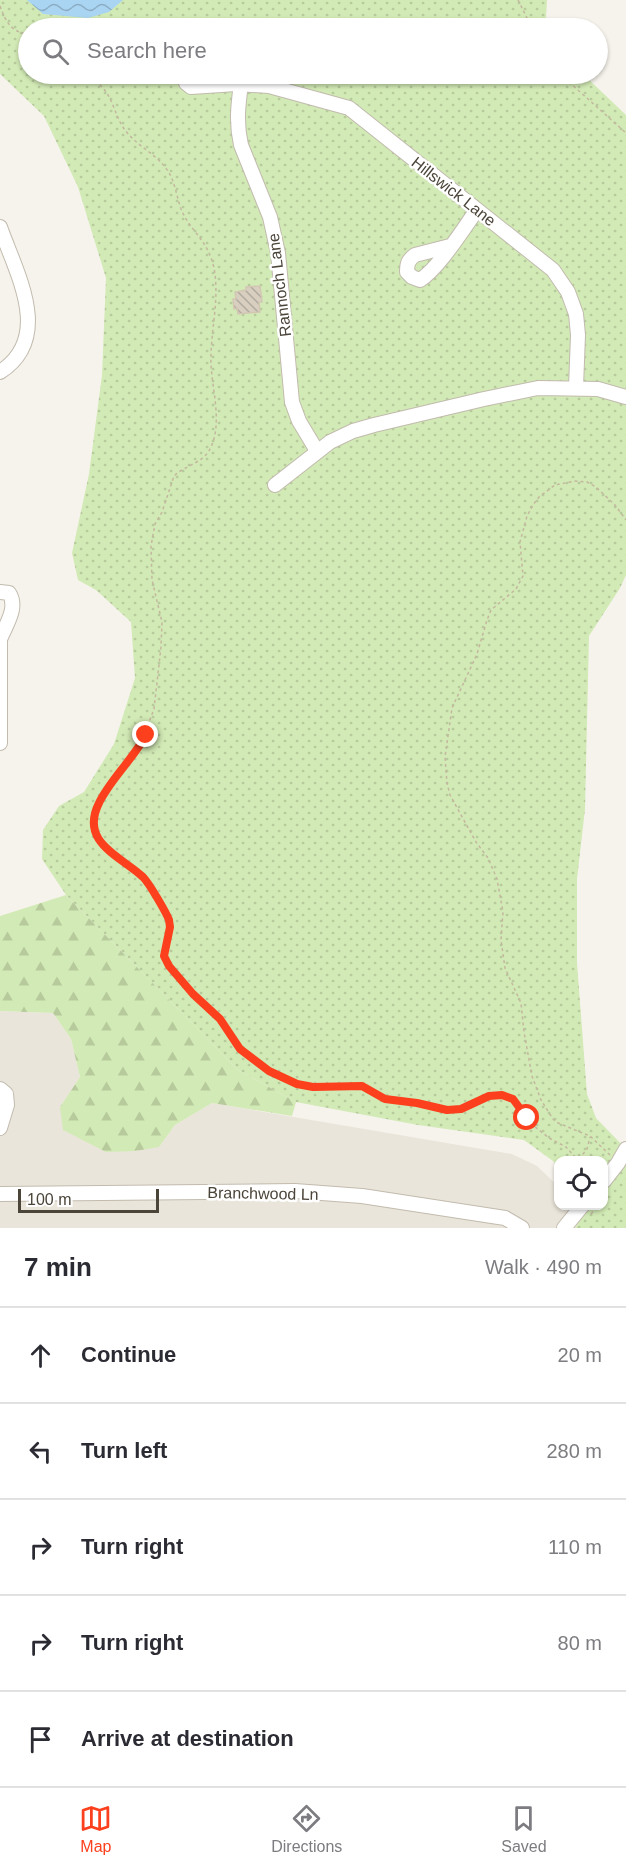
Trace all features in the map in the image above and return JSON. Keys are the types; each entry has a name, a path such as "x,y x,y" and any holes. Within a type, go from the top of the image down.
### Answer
{"street":[{"path":"187,84 191,87 239,84"},
{"name":"Hillswick Lane","path":"239,84 270,86 349,108 553,270 561,280 576,314 578,336 576,387"},
{"name":"Rannoch Lane","path":"239,84 236,116 238,132 270,217 278,253 292,402 299,421 317,451"},
{"path":"450,246 477,210"},
{"path":"0,227 28,305 28,324 22,351 12,364 0,372"},
{"path":"275,485 330,441 374,425 538,388 598,388 626,397"},
{"path":"0,592 9,593 13,599 13,606 1,635 0,743"},
{"path":"0,1089 6,1094 7,1105 0,1128"},
{"path":"608,1175 626,1149"},
{"name":"Branchwood Ln","path":"0,1194 295,1191 351,1195 505,1218 522,1228"},
{"path":"564,1228 579,1210"}],"path":[{"path":"518,0 527,18"},
{"path":"0,6 9,25 18,32"},
{"path":"97,84 126,131 166,168 174,184 181,209 203,240 210,256 215,290 211,356 215,404 213,440 205,456 174,476 152,534 150,567 162,628 154,709 140,746 98,803 94,821 98,837 115,857 143,877 166,913 170,927 164,956 169,966 193,994 220,1019 240,1049 255,1062 297,1084 313,1087 362,1086 385,1099 447,1110 469,1106 489,1096 508,1096 518,1104 534,1126 549,1138 566,1147 574,1156"},
{"path":"571,84 626,133"},
{"path":"618,1163 590,1136 566,1127 553,1119 541,1100 535,1084 524,1032 521,1004 505,968 501,940 503,912 497,879 488,858 476,842 450,795 445,771 445,744 452,708 477,654 487,620 497,604 516,589 523,576 520,542 527,516 539,497 564,482 586,482 615,505 626,520"},
{"path":"581,1156 587,1149 590,1136"}],"shaded area":[{"path":"0,1011 53,1013 71,1039 80,1077 60,1107 159,1147 175,1125 212,1103 512,1154 537,1166 554,1182 554,1210 572,1210 556,1228 0,1228"}],"green space":[{"path":"0,0 547,0 546,18 18,18 18,84 593,84 626,115 626,575 589,636 585,809 577,879 577,963 587,1094 596,1118 626,1149 626,1228 575,1228 586,1210 608,1210 608,1156 554,1156 554,1162 524,1140 418,1125 296,1102 238,1070 66,895 42,859 43,830 59,806 84,792 114,744 135,678 131,622 96,590 78,580 72,553 89,474 102,375 106,278 78,187 44,116 0,74"},
{"path":"66,895 238,1070 296,1102 292,1116 212,1103 175,1125 159,1147 135,1151 106,1152 63,1130 60,1107 80,1077 71,1039 53,1013 0,1011 0,916"}],"water":[{"path":"27,0 123,0 109,12 88,18 43,14"}],"building":[{"path":"260,286 262,302 259,302 260,312 238,314 237,308 234,309 235,292 246,290 246,287"}],"route":[{"path":"146,735 133,757 98,803 94,821 95,831 106,849 146,881 169,920 170,927 164,950 166,961 193,994 220,1019 240,1049 269,1071 289,1082 305,1086 362,1086 392,1101 417,1103 447,1110 461,1109 489,1096 502,1095 513,1099 527,1118"}]}
